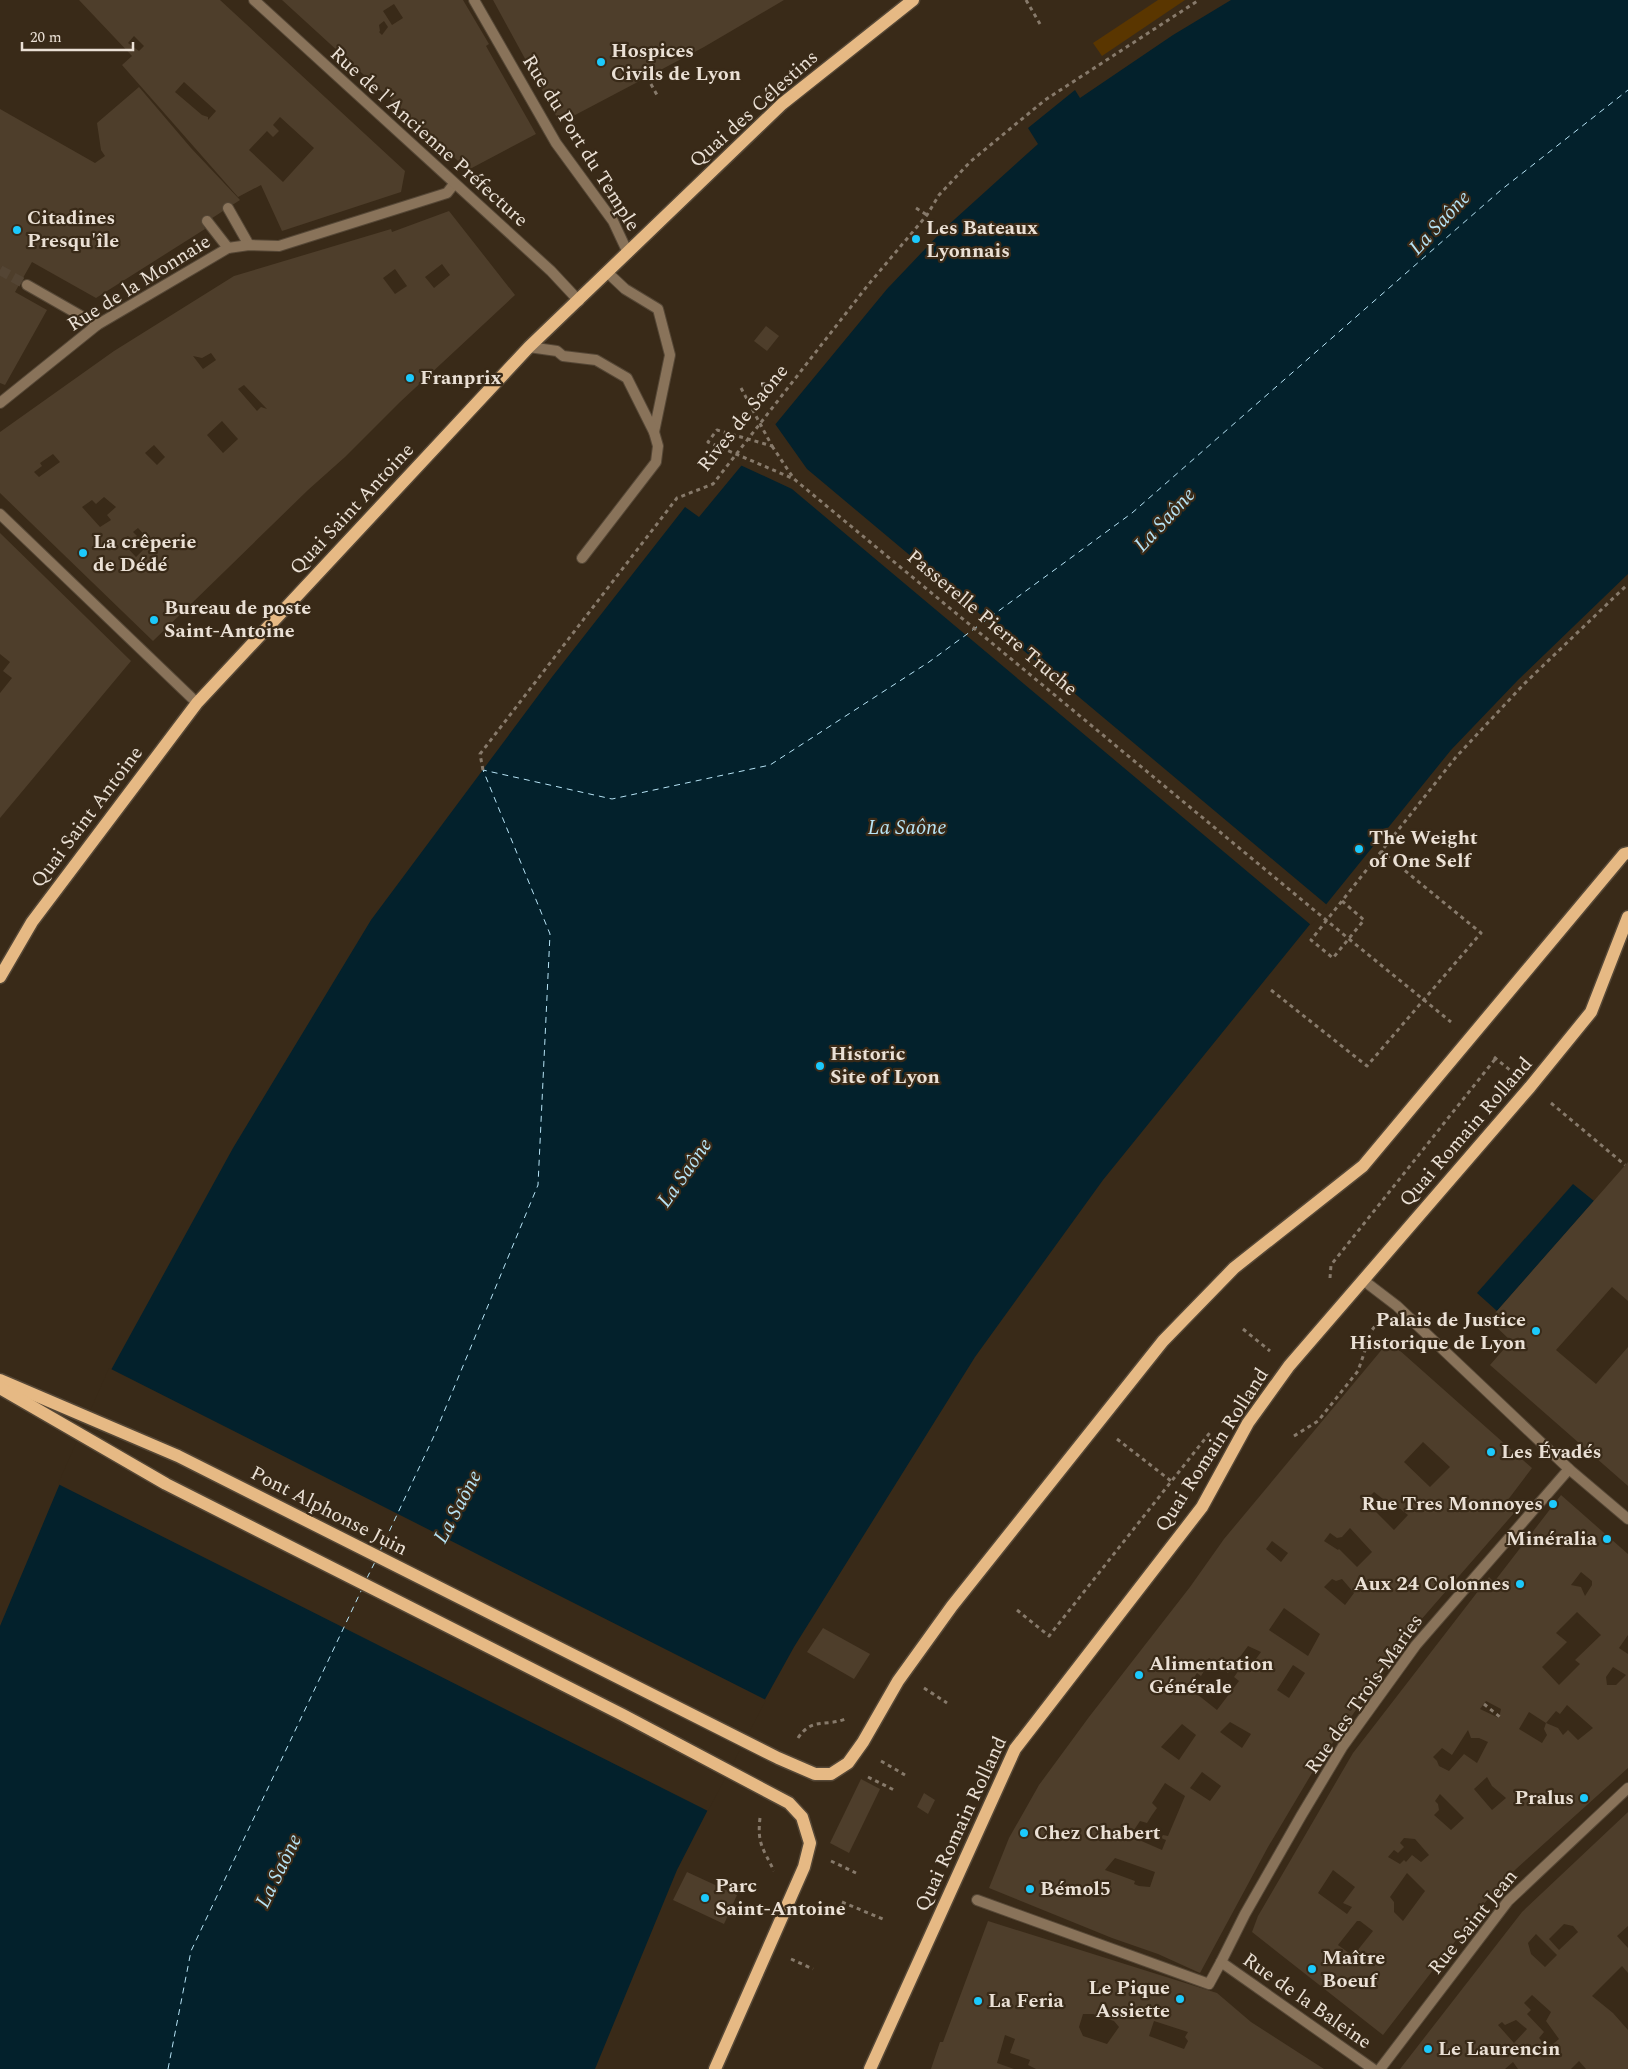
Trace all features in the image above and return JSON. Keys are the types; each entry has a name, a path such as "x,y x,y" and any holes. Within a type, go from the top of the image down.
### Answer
{"main road":[{"name":"Quai des Célestins","path":"628,253 782,104 911,1"},
{"name":"Quai Saint Antoine","path":"0,977 32,922 197,703 529,347 628,253"},
{"path":"1470,1038 1624,854 1628,853"},
{"name":"Quai Romain Rolland","path":"870,2069 1015,1748 1202,1507 1248,1423 1289,1366 1530,1087 1592,1012 1628,916"},
{"name":"Pont Alphonse Juin","path":"0,1380 178,1456 778,1758 815,1774 831,1774 848,1763 863,1742 898,1681 952,1606 1162,1341 1234,1268 1363,1166 1470,1038"},
{"path":"0,1388 166,1484 789,1803 802,1817 810,1843 804,1867 715,2069"}],"street":[{"name":"Rue de l'Ancienne Préfecture","path":"254,0 551,271 579,301"},
{"name":"Rue du Port du Temple","path":"474,0 556,144 613,222 628,253"},
{"name":"Rue de la Monnaie","path":"0,403 97,326 228,248 248,245 279,246 448,193 454,184"},
{"path":"228,208 248,245"},
{"path":"207,221 228,248"},
{"path":"608,272 625,289 658,309 670,355 654,432"},
{"path":"27,284 97,326"},
{"path":"529,347 557,351 563,356 596,360 627,378 654,432 658,446 656,462 582,558"},
{"path":"0,514 197,703"},
{"path":"1362,1280 1397,1306 1569,1469 1628,1519"},
{"name":"Rue des Trois-Maries","path":"1221,1962 1292,1833 1344,1746 1416,1645 1569,1469"},
{"name":"Rue Saint Jean","path":"1380,2069 1508,1901 1628,1788"},
{"name":"Rue de la Baleine","path":"977,1900 1209,1984 1221,1962 1374,2069"}],"path":[{"path":"1026,0 1040,24"},
{"name":"Rives de Saône","path":"483,770 480,754 677,498 713,484 868,285 927,215 939,194 971,161 1045,100 1199,0"},
{"path":"647,77 657,95"},
{"path":"916,208 927,215"},
{"path":"741,388 772,446 794,479"},
{"name":"Passerelle Pierre Truche","path":"772,446 717,430 708,442 794,479 1625,1165"},
{"path":"1342,901 1364,920 1333,958 1311,940 1381,851 1456,757 1524,684 1628,584"},
{"path":"1271,990 1367,1066 1481,933 1381,851"},
{"path":"1329,1282 1331,1265 1496,1058"},
{"path":"1294,1436 1318,1421 1358,1371 1372,1330 1385,1313 1397,1306"},
{"path":"1243,1330 1269,1350"},
{"path":"1016,1610 1049,1636 1214,1428"},
{"path":"1114,1437 1171,1481"},
{"path":"920,1685 947,1703"},
{"path":"1484,1704 1500,1717"},
{"path":"882,1756 880,1760 905,1775"},
{"path":"863,1774 896,1791"},
{"path":"828,1860 856,1872"},
{"path":"842,1902 885,1920"},
{"path":"786,1957 813,1970"}],"shaded area":[{"path":"1158,0 1185,0 1102,56 1093,43"}],"water":[{"name":"La Saône","path":"1231,0 1628,0 1628,574 1518,680 1451,750 1103,1180 975,1357 794,1647 758,1712 677,1870 595,2069 0,2069 0,1626 58,1488 111,1370 233,1148 371,920 552,677 685,507 699,517 887,289 945,228 1038,144 1028,128 1075,90 1080,98 1173,35"},
{"path":"1573,1184 1594,1201 1497,1311 1477,1293"}],"pier":[{"path":"773,421 807,469 1327,905 1311,925 792,489 738,464"},
{"path":"109,1368 766,1700 708,1811 58,1484"}],"building":[{"path":"79,0 220,0 405,171 401,192 282,231 261,185 238,197 122,65 132,56","holes":["134,36 144,46 139,51 128,43","184,82 216,111 208,120 208,117 202,115 175,92","280,117 314,148 283,182 249,150 267,131 273,137 279,131 273,125"]},
{"path":"282,0 463,0 489,44 486,46 536,134 468,170","holes":["394,4 403,18 392,25 383,11","384,21 388,27 382,35 379,32 379,25"]},
{"name":"Hospices Civils de Lyon","path":"493,0 784,0 704,47 560,123"},
{"path":"139,87 191,148 240,200 203,224 205,229 96,298 32,262 15,292 47,310 5,385 0,383 0,109 95,163 105,156 101,150 97,123"},
{"path":"449,211 515,295 400,402 153,641 0,493 0,432 114,351 234,276 391,229 392,232","holes":["442,264 450,275 434,288 425,277","395,269 407,286 395,294 383,278","211,353 216,360 203,369 193,356 202,358","244,385 267,409 261,407 257,411 238,389","222,421 238,439 223,453 207,435","154,445 165,457 157,465 145,453","53,454 60,462 39,477 34,472 42,466 40,463","104,497 116,507 107,515 111,520 100,527 82,507 92,500 96,504","138,528 151,542 136,557 121,541 128,536 132,540 137,536 133,532"]},
{"path":"766,326 779,336 767,351 754,341"},
{"path":"0,533 131,661 0,818 0,693 12,678 3,671 10,662 0,654"},
{"name":"Palais de Justice Historique de Lyon","path":"1628,1162 1628,1301 1612,1287 1556,1350 1596,1384 1628,1347 1628,1486 1490,1365 1511,1341 1489,1320"},
{"path":"1389,1341 1532,1468 1504,1505 1514,1513 1413,1629 1315,1768 1268,1847 1200,1973 1158,1954 1112,1938 989,1888 1009,1838 1039,1785 1190,1587 1224,1539","holes":["1423,1442 1450,1467 1430,1487 1404,1462","1374,1492 1397,1510 1399,1508 1408,1515 1394,1530 1365,1501","1350,1528 1372,1552 1357,1567 1339,1549 1324,1541 1330,1533 1337,1538 1342,1537","1272,1541 1288,1553 1281,1562 1266,1549","1332,1579 1336,1581 1342,1579 1354,1593 1345,1605 1324,1587","1284,1608 1320,1634 1308,1656 1269,1630","1248,1646 1261,1652 1247,1671 1242,1666 1234,1677 1239,1681 1217,1710 1188,1687 1197,1673 1201,1676 1204,1671 1201,1669 1209,1658 1228,1673","1293,1665 1305,1673 1289,1698 1277,1690","1230,1722 1251,1734 1242,1748 1220,1732","1182,1724 1196,1735 1179,1760 1161,1747","1202,1772 1221,1786 1210,1801 1190,1788","1165,1783 1185,1796 1168,1836 1163,1835 1161,1838 1166,1840 1162,1850 1130,1836 1140,1821 1147,1823 1157,1808 1152,1803","1115,1858 1155,1872 1150,1887 1139,1886 1134,1884 1135,1881 1105,1870"]},
{"path":"1561,1495 1628,1554 1628,1635 1619,1648 1628,1654 1628,1768 1494,1891 1383,2035 1252,1932 1258,1916 1353,1753 1489,1577 1494,1582","holes":["1581,1572 1592,1581 1592,1585 1585,1596 1581,1587 1571,1585","1577,1612 1601,1635 1575,1660 1580,1664 1559,1685 1542,1667 1567,1642 1556,1633","1613,1667 1626,1675 1616,1685 1607,1685 1606,1677","1486,1701 1501,1709 1499,1718 1480,1709","1567,1705 1593,1728 1578,1740 1568,1730 1563,1735 1558,1728 1546,1723 1556,1711 1560,1714","1529,1712 1546,1723 1544,1729 1547,1735 1542,1743 1519,1729","1468,1730 1471,1738 1479,1738 1488,1742 1477,1763 1464,1754 1449,1771 1439,1766 1433,1757 1442,1748 1452,1755","1487,1777 1492,1786 1506,1798 1492,1810 1474,1789","1440,1794 1464,1818 1451,1830 1434,1815 1439,1810 1438,1804 1435,1801","1404,1838 1415,1839 1429,1855 1421,1862 1412,1855 1406,1862 1404,1860 1400,1864 1388,1857 1394,1850 1398,1853 1404,1847 1400,1843","1333,1870 1355,1887 1343,1903 1352,1907 1347,1914 1318,1893","1407,1873 1425,1891 1403,1921 1394,1912 1394,1902 1390,1897","1357,1921 1360,1921 1373,1931 1353,1956 1338,1945"]},
{"path":"823,1628 870,1654 854,1679 807,1652"},
{"path":"861,1779 880,1789 849,1853 830,1843"},
{"path":"924,1793 935,1800 928,1814 917,1807"},
{"path":"1628,1812 1628,1926 1617,1936 1628,1948 1628,1973 1622,1966 1592,1996 1613,2013 1628,2030 1628,2069 1586,2069 1579,2061 1571,2069 1518,2069 1513,2062 1505,2069 1400,2069 1522,1912","holes":["1564,1924 1573,1926 1578,1932 1559,1950 1549,1939","1536,1934 1557,1955 1545,1967 1531,1954 1528,1943","1532,1995 1551,2012 1546,2021 1559,2039 1548,2048 1539,2038 1544,2032 1527,2014 1531,2010 1524,2003","1516,2020 1527,2029 1514,2043 1498,2025 1502,2022 1505,2025"]},
{"name":"Parc Saint-Antoine","path":"687,1872 737,1895 724,1924 673,1900"},
{"path":"988,1921 1217,1993 1251,2022 1324,2069 1036,2069 1028,2065 1030,2060 1010,2053 1015,2039 1005,2035 997,2063 1014,2069 931,2069 940,2042 943,2042","holes":["1083,2014 1093,2014 1114,2021 1119,2027 1107,2044 1083,2036 1079,2027","1154,2021 1188,2032 1185,2037 1188,2041 1184,2049 1149,2036"]}],"ferry route":[{"path":"380,1551 434,1436 538,1185 550,934 483,770 612,799 770,765 929,662 1132,513 1501,190 1628,90"},
{"path":"367,1578 375,1562"},
{"path":"168,2069 191,1951 362,1589"}],"tunnel":[{"path":"0,270 27,285"}],"place":[{"name":"Hospices Civils de Lyon","path":"601,62"},
{"name":"Citadines Presqu'île","path":"17,230"},
{"name":"Les Bateaux Lyonnais","path":"916,239"},
{"name":"Franprix","path":"410,378"},
{"name":"La crêperie de Dédé","path":"83,553"},
{"name":"Bureau de poste Saint-Antoine","path":"154,620"},
{"name":"The Weight of One Self","path":"1359,849"},
{"name":"Historic Site of Lyon","path":"820,1066"},
{"name":"Palais de Justice Historique de Lyon","path":"1536,1331"},
{"name":"Les Évadés","path":"1491,1452"},
{"name":"Rue Tres Monnoyes","path":"1553,1504"},
{"name":"Minéralia","path":"1607,1539"},
{"name":"Aux 24 Colonnes","path":"1520,1584"},
{"name":"Alimentation Générale","path":"1139,1675"},
{"name":"Pralus","path":"1584,1798"},
{"name":"Chez Chabert","path":"1024,1833"},
{"name":"Bémol5","path":"1030,1889"},
{"name":"Parc Saint-Antoine","path":"705,1898"},
{"name":"Maître Boeuf","path":"1312,1969"},
{"name":"Le Pique Assiette","path":"1180,1999"},
{"name":"La Feria","path":"978,2001"},
{"name":"Le Laurencin","path":"1428,2049"}]}
